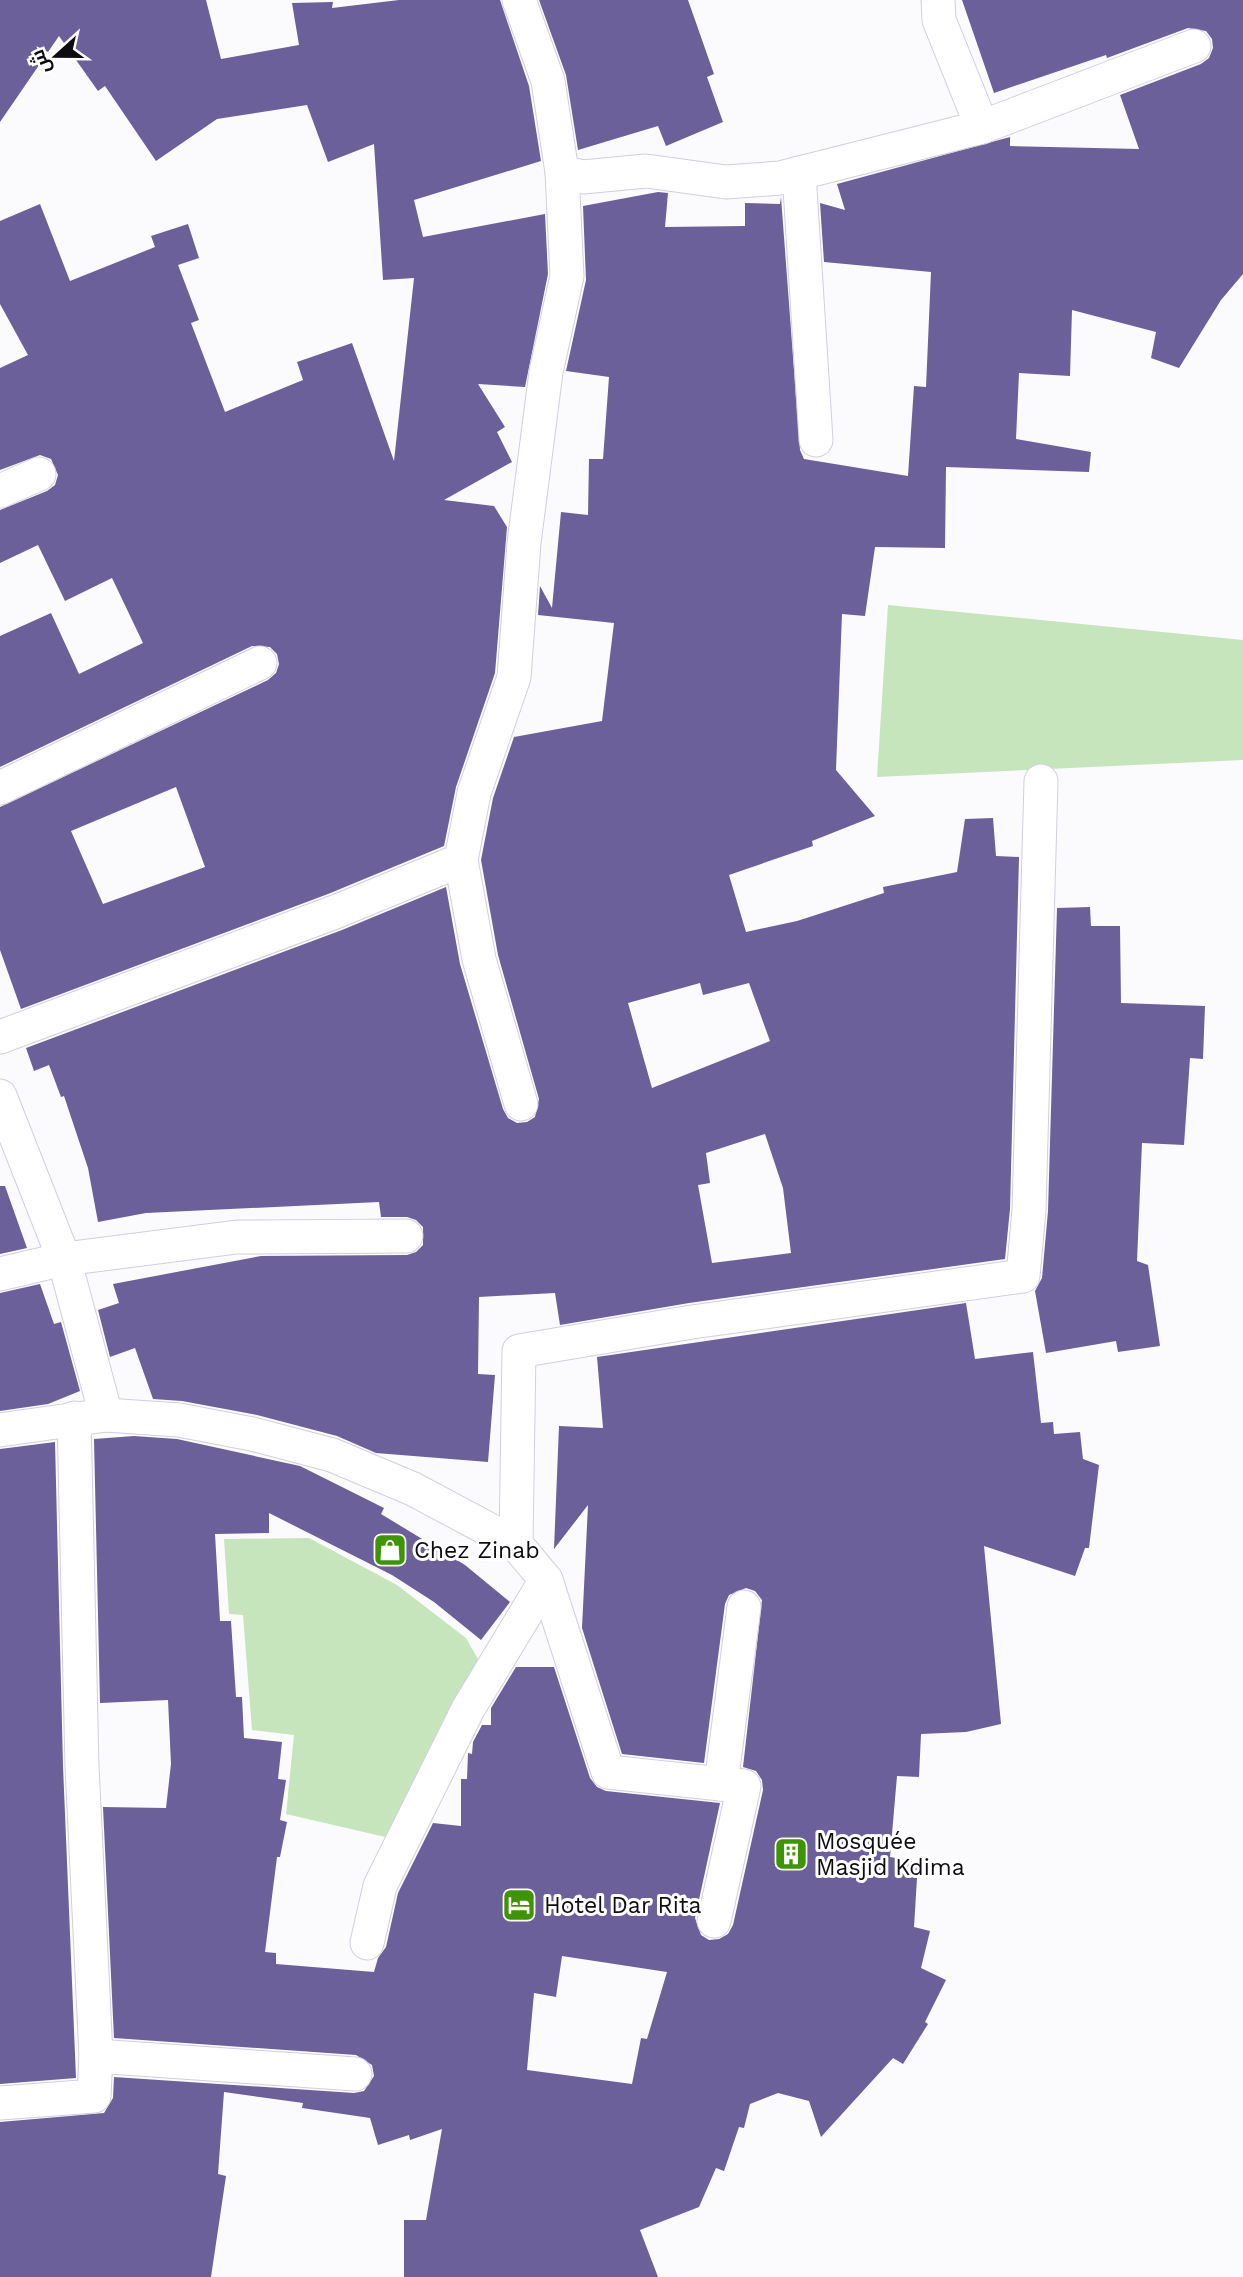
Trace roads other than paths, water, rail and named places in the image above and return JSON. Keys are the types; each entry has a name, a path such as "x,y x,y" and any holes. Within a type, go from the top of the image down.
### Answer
{"street":[{"path":"519,0 548,81 562,172 567,275 546,372 524,543 514,677 474,793 461,860 479,959 521,1104"},
{"path":"938,0 940,20 982,127"},
{"path":"562,172 583,177 646,171 726,182 780,178 982,127 1194,46"},
{"path":"799,173 816,440"},
{"path":"0,491 39,474"},
{"path":"0,788 260,663"},
{"path":"516,1544 520,1351 692,1322 1023,1276 1029,1210 1041,781"},
{"path":"0,1037 335,912 461,860"},
{"path":"0,1096 64,1259 90,1416 82,1766 96,2056 94,2096 0,2103"},
{"path":"0,1274 64,1259 237,1237 406,1236"},
{"path":"0,1430 90,1416 179,1420 332,1455 412,1489 516,1544 546,1580 608,1772 744,1786 715,1921"},
{"path":"367,1943 386,1874 468,1709 546,1580"},
{"path":"721,1784 744,1606"},
{"path":"96,2056 355,2074"}],"place":[{"name":"Chez Zinab","path":"390,1550"},
{"name":"Mosquée Masjid Kdima","path":"791,1854"},
{"name":"Hotel Dar Rita","path":"519,1905"}]}
